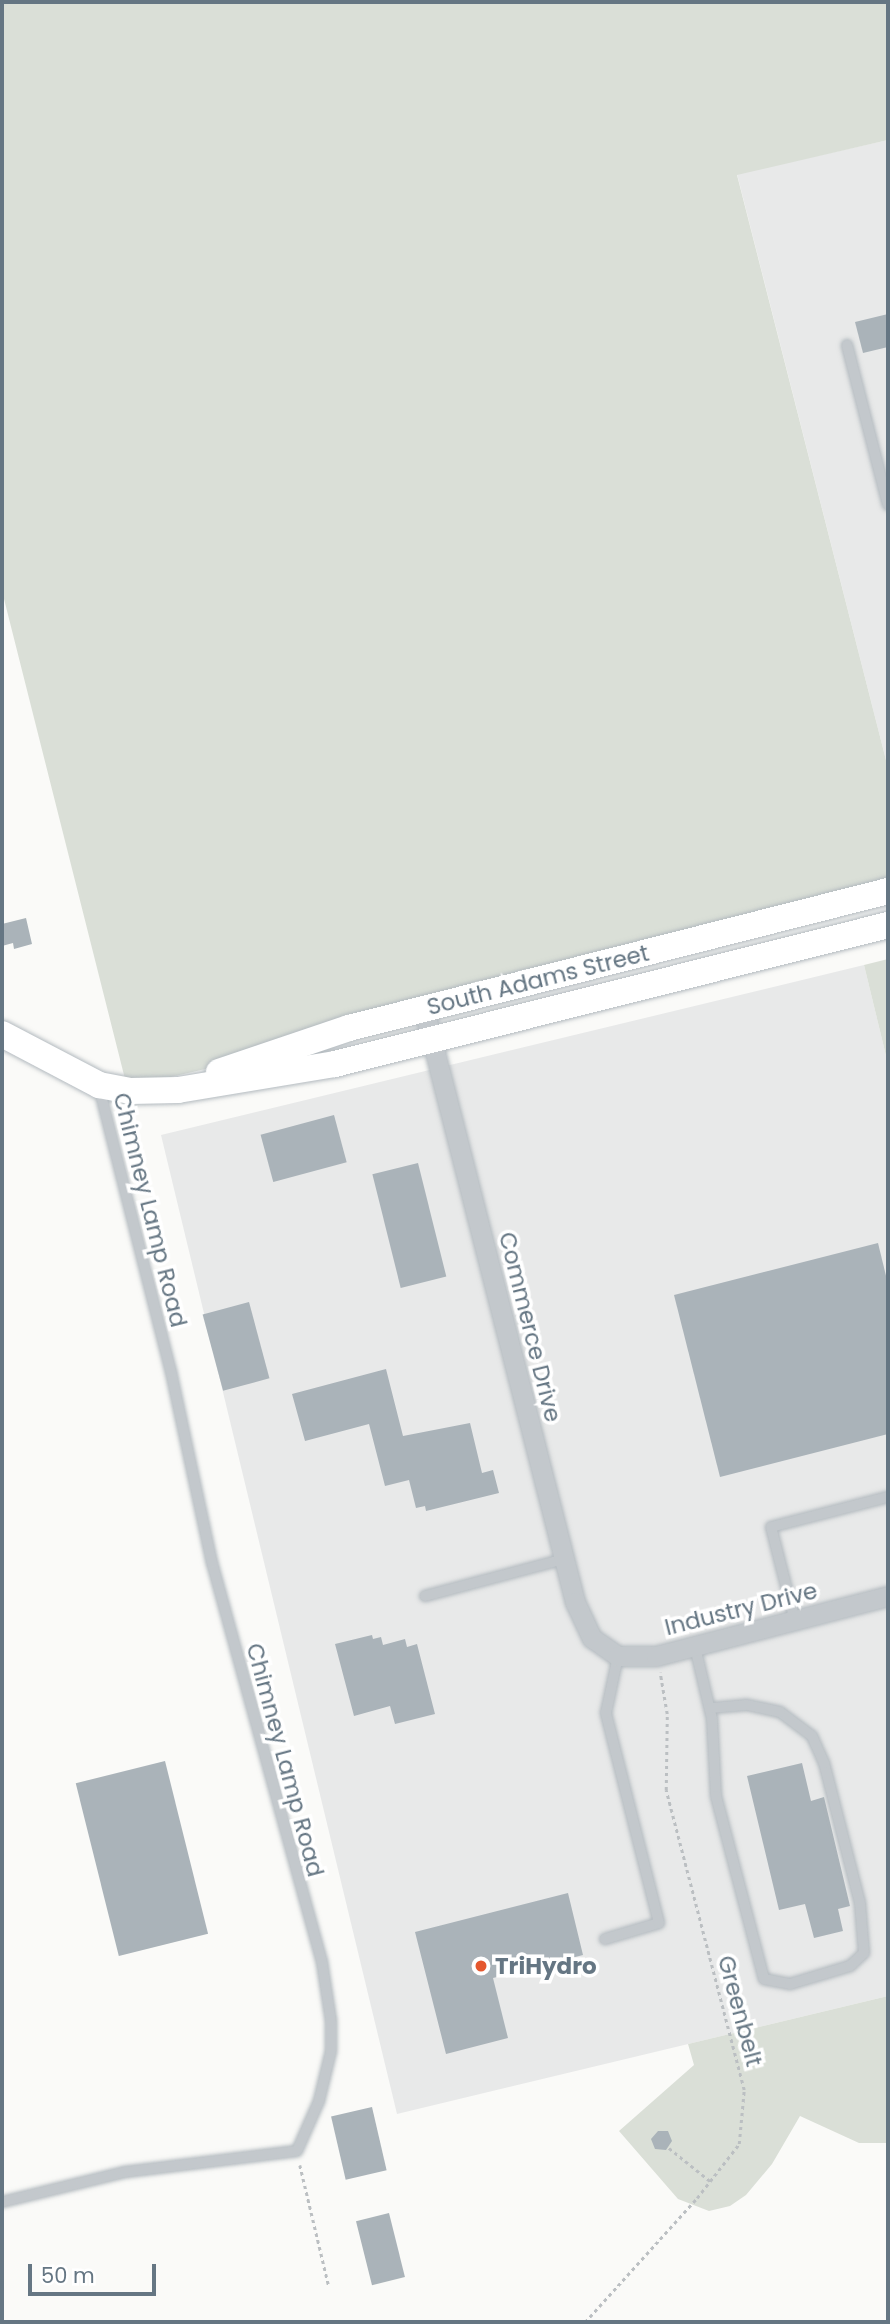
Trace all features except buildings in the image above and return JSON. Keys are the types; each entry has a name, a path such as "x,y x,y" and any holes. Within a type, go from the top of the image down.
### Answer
{"street":[{"name":"South Adams Street","path":"193,1087 223,1070 321,1037 888,891"},
{"name":"South Adams Street","path":"2,1034 99,1084 156,1092 335,1064 888,925"},
{"name":"Commerce Drive","path":"424,1009 581,1621 611,1653"},
{"name":"Industry Drive","path":"611,1653 656,1656 888,1596"}],"lane":[{"path":"847,345 888,505"},
{"name":"Chimney Lamp Road","path":"99,1084 225,1613 326,1984 331,2021 328,2073 297,2151"},
{"path":"795,1621 771,1527 888,1497"},
{"path":"425,1596 564,1559"},
{"path":"695,1647 710,1708 716,1796 764,1979 790,1984 850,1966 864,1953 860,1903 824,1763 812,1737 780,1712 746,1705 710,1708"},
{"path":"605,1938 659,1923 606,1713 611,1653"},
{"path":"2,2202 125,2172 297,2151"}],"path":[{"name":"Greenbelt","path":"585,2322 711,2181 739,2144 744,2090 666,1790 667,1714 656,1656"},
{"path":"669,2148 711,2181"},
{"path":"297,2151 329,2287"}],"shaded area":[{"path":"2,2 888,2 888,140 737,175 888,768 888,883 214,1067 162,1079 125,1079 2,591"},
{"path":"888,140 888,768 737,174"},
{"path":"888,959 888,1064 864,965"},
{"path":"864,965 888,1064 888,1996 397,2114 161,1135"},
{"path":"888,1996 888,2143 859,2143 800,2116 772,2164 746,2195 730,2206 709,2211 678,2199 619,2131 694,2065 688,2044"}],"place":[{"name":"TriHydro","path":"481,1966"}]}
